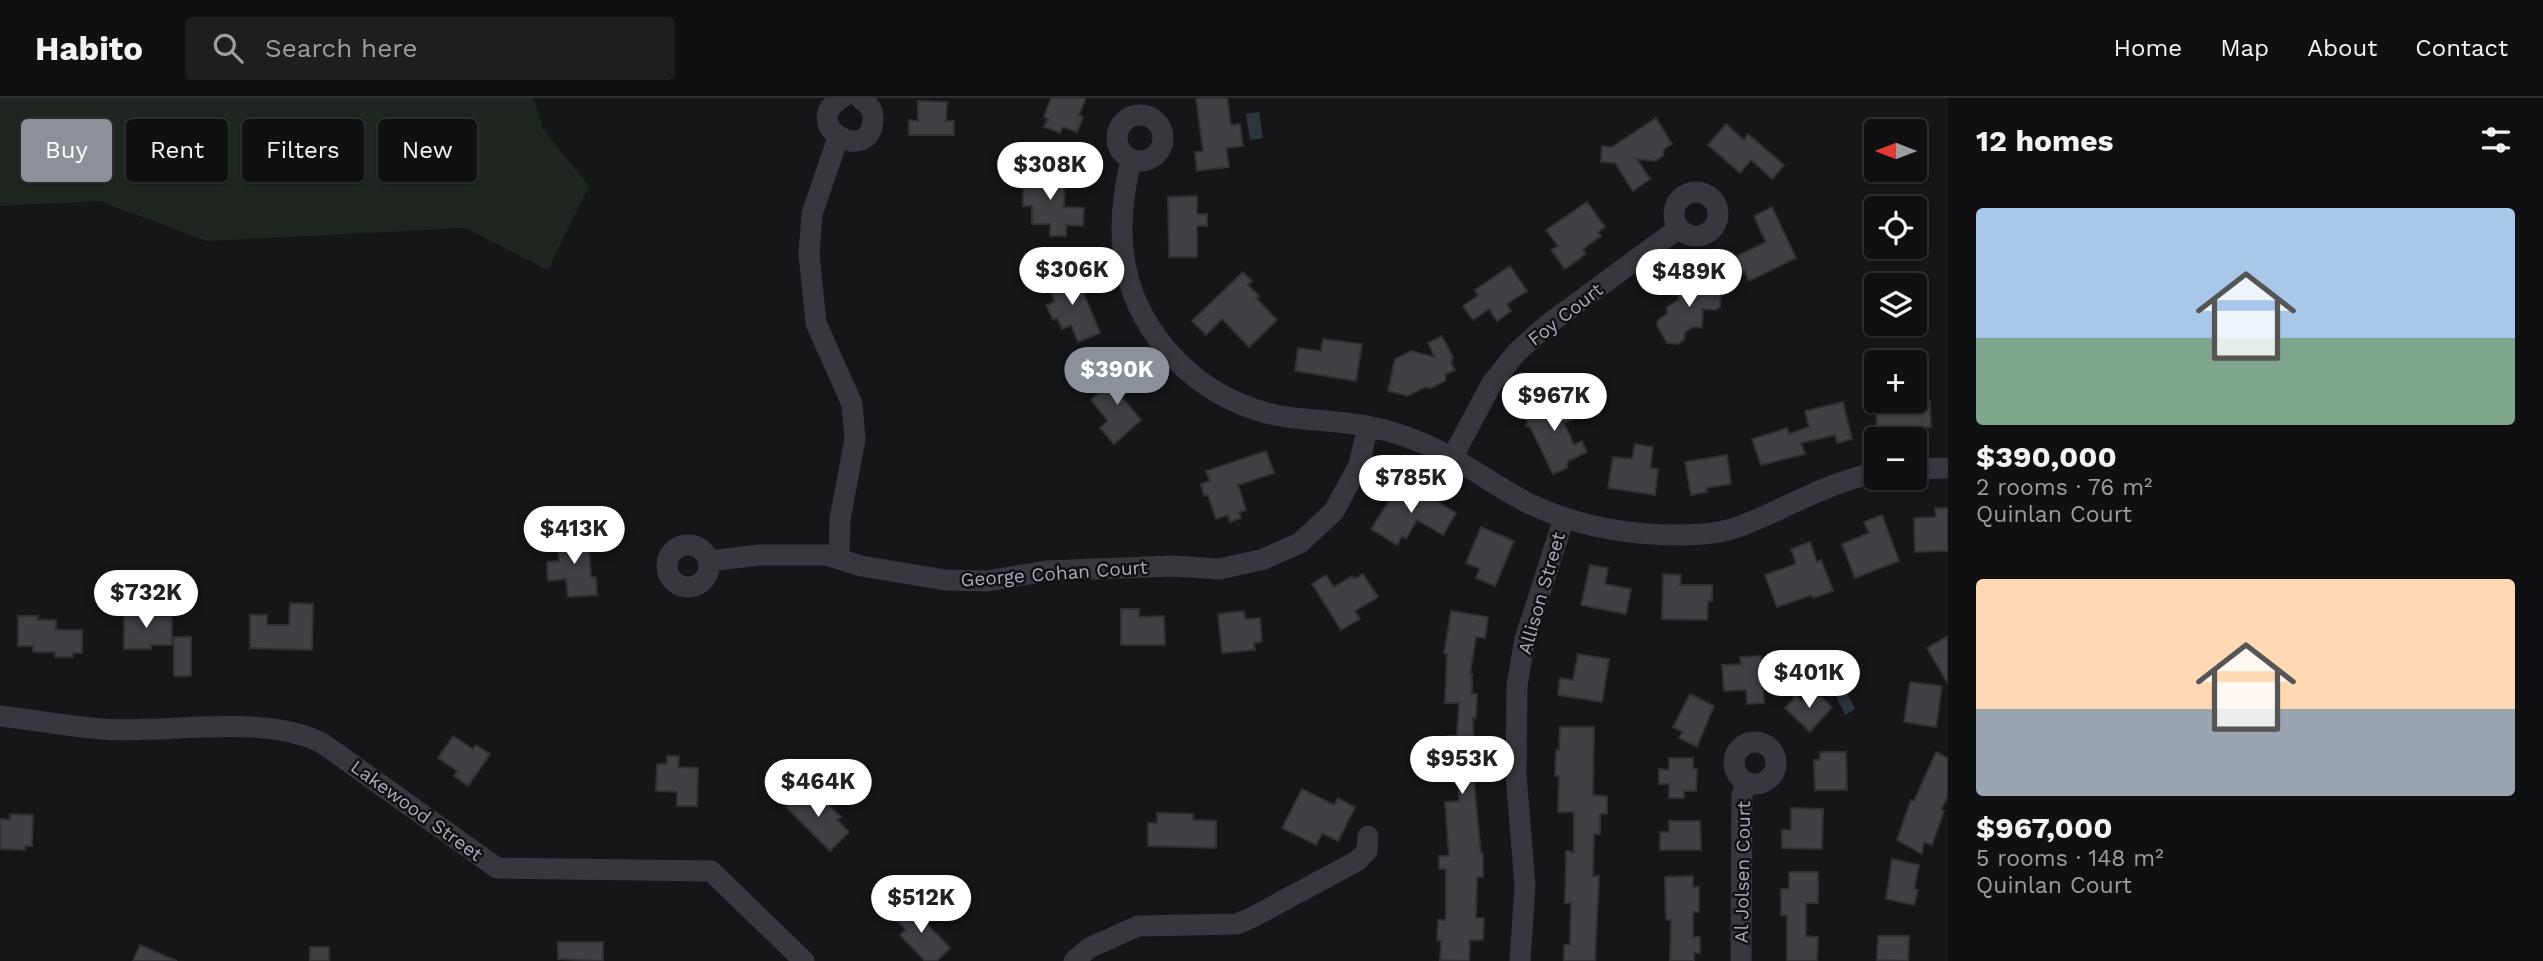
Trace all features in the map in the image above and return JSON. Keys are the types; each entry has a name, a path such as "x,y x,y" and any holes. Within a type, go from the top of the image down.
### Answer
{"street":[{"path":"842,98 833,105 828,119 829,126 838,138 852,142 860,140 871,130 871,108 860,98"},
{"path":"838,138 812,214 809,254 816,323 852,404 855,439 840,519 839,559"},
{"path":"1131,160 1122,219 1123,250 1127,272 1138,303 1152,331 1182,368 1208,386 1257,410 1298,419 1368,426 1398,434 1452,458 1528,503 1564,518 1628,532 1705,534 1762,519 1825,488 1864,476"},
{"name":"Foy Court","path":"1452,458 1492,383 1517,352 1547,325 1679,228"},
{"name":"George Cohan Court","path":"709,561 758,555 826,555 861,566 945,580 987,581 1046,571 1173,566 1219,569 1261,560 1300,543 1334,511 1359,465 1368,426"},
{"path":"1927,469 1948,468"},
{"name":"Allison Street","path":"1520,961 1525,886 1516,774 1517,685 1525,639 1564,518"},
{"name":"Lakewood Street","path":"0,716 102,729 262,727 301,733 323,743 497,867 711,871 804,961"},
{"name":"Al Jolsen Court","path":"1741,961 1742,795 1746,782"},
{"path":"1074,961 1089,948 1138,926 1237,924 1357,861 1367,851 1368,836"}],"shaded area":[{"path":"0,98 534,98 543,129 589,186 548,270 465,228 207,241 99,201 0,206"},
{"path":"1259,112 1263,138 1250,140 1246,114"},
{"path":"1843,685 1855,709 1845,715 1833,690"}],"building":[{"path":"1051,98 1086,98 1079,115 1083,117 1077,132 1063,127 1060,133 1044,127 1048,119 1044,117"},
{"path":"1196,98 1227,98 1231,125 1240,124 1243,146 1226,148 1229,167 1197,171 1195,152 1203,151"},
{"path":"918,101 947,102 946,121 954,121 954,135 909,135 909,120 918,121"},
{"path":"1656,118 1672,144 1664,149 1663,156 1656,161 1637,159 1650,179 1633,191 1615,163 1601,162 1602,146 1612,147"},
{"path":"1726,124 1744,140 1748,134 1784,165 1772,179 1751,160 1740,173 1708,145"},
{"path":"1036,171 1065,171 1064,207 1084,208 1083,226 1066,225 1066,236 1050,236 1050,224 1032,224 1032,206 1023,206 1023,176 1036,176"},
{"path":"1197,196 1197,214 1207,214 1207,226 1197,226 1197,257 1169,257 1168,197"},
{"path":"1587,202 1605,227 1598,232 1601,236 1583,249 1586,254 1565,269 1551,250 1558,246 1546,230"},
{"path":"1772,207 1796,258 1749,281 1744,271 1738,274 1731,259 1766,242 1754,216"},
{"path":"1510,266 1527,291 1507,304 1511,311 1497,321 1489,309 1473,320 1463,306 1478,296 1475,290"},
{"path":"1075,272 1100,333 1078,342 1071,325 1062,329 1057,318 1053,320 1046,305 1055,302 1048,283"},
{"path":"1243,272 1252,281 1248,285 1259,296 1256,298 1277,320 1249,347 1222,319 1206,335 1192,321"},
{"path":"1680,277 1698,278 1701,284 1721,285 1720,307 1715,310 1703,309 1702,328 1693,327 1685,332 1684,340 1678,344 1667,343 1657,325 1658,320 1667,314 1667,307 1678,300"},
{"path":"1442,336 1453,357 1451,363 1455,370 1446,374 1445,381 1408,396 1388,391 1395,359 1411,351 1435,357 1428,343"},
{"path":"1323,339 1362,344 1356,381 1295,371 1298,348 1321,351"},
{"path":"1128,368 1138,380 1120,395 1141,420 1114,444 1100,428 1108,421 1091,400"},
{"path":"1531,398 1572,407 1575,412 1574,419 1564,423 1574,445 1582,441 1587,452 1568,461 1567,468 1553,474 1530,427 1526,426"},
{"path":"1927,401 1930,401 1931,427 1877,427 1876,413 1927,413"},
{"path":"1843,402 1852,439 1837,443 1835,435 1801,443 1805,454 1761,465 1752,439 1787,428 1789,434 1809,427 1805,411"},
{"path":"1635,444 1653,447 1650,468 1658,469 1655,495 1608,488 1613,457 1632,459"},
{"path":"1266,451 1274,473 1238,485 1246,510 1239,512 1241,518 1230,522 1228,515 1216,519 1208,495 1204,496 1201,484 1210,481 1206,471"},
{"path":"1727,455 1731,484 1706,488 1707,492 1691,495 1685,462"},
{"path":"1400,484 1411,491 1414,487 1456,513 1443,535 1417,520 1406,539 1402,536 1397,545 1371,529"},
{"path":"1935,508 1948,508 1948,551 1915,552 1914,518 1936,517"},
{"path":"1882,515 1899,561 1855,578 1842,544 1869,533 1864,522"},
{"path":"1481,527 1514,541 1495,586 1476,578 1480,569 1466,563"},
{"path":"588,534 591,577 596,577 597,595 568,597 566,579 548,581 547,562 559,561 557,536"},
{"path":"1810,542 1817,562 1821,560 1833,591 1777,607 1765,575 1796,564 1791,549"},
{"path":"1590,565 1608,568 1605,584 1631,589 1626,614 1581,605"},
{"path":"1363,574 1378,597 1355,611 1360,619 1341,630 1312,584 1326,575 1334,587 1352,576 1354,579"},
{"path":"1663,574 1681,575 1680,585 1712,585 1712,601 1708,601 1707,620 1662,619"},
{"path":"290,603 313,604 312,650 250,648 250,615 267,615 267,625 289,625"},
{"path":"124,607 139,607 139,616 172,616 172,645 151,645 151,649 124,649"},
{"path":"1121,609 1139,609 1139,617 1164,616 1165,645 1121,645"},
{"path":"1244,611 1245,619 1260,618 1262,642 1254,643 1255,650 1222,653 1218,614"},
{"path":"1451,611 1488,617 1485,638 1476,637 1470,674 1472,694 1477,694 1476,718 1473,718 1475,793 1483,853 1483,877 1477,877 1476,918 1484,918 1483,940 1470,940 1469,961 1440,960 1441,941 1437,941 1438,920 1446,920 1446,869 1439,869 1439,856 1449,856 1445,802 1459,801 1458,776 1449,776 1448,758 1443,758 1443,746 1448,746 1448,736 1457,736 1459,703 1445,703 1447,654 1444,653"},
{"path":"18,616 56,620 56,630 82,630 82,653 73,653 73,657 55,657 55,652 33,652 33,646 18,646"},
{"path":"1948,636 1948,684 1927,648"},
{"path":"174,637 191,637 191,676 174,676"},
{"path":"1578,654 1609,659 1602,702 1558,695 1560,678 1573,680"},
{"path":"1761,656 1764,703 1747,704 1746,690 1724,691 1722,665 1741,664 1740,657"},
{"path":"1910,682 1942,686 1936,727 1904,722"},
{"path":"1812,689 1832,707 1810,732 1785,708 1796,696 1802,701"},
{"path":"1690,694 1714,706 1697,747 1679,738 1683,732 1673,727"},
{"path":"1560,727 1594,727 1593,795 1607,796 1607,814 1600,814 1600,834 1594,834 1593,876 1599,876 1595,961 1564,961 1564,945 1570,945 1571,903 1565,903 1566,851 1574,852 1574,812 1558,812 1559,776 1555,776"},
{"path":"453,736 473,749 476,745 490,754 468,786 454,776 457,771 438,758"},
{"path":"1820,752 1846,752 1847,790 1815,790 1814,760 1820,760"},
{"path":"1936,752 1948,758 1948,796 1941,810 1944,811 1932,845 1924,842 1922,854 1897,840 1911,800 1914,801"},
{"path":"667,756 679,756 678,767 698,768 697,806 677,806 677,792 656,791 657,764 667,764"},
{"path":"1669,758 1693,758 1693,769 1697,769 1696,791 1684,791 1684,798 1669,798 1669,784 1659,784 1659,769 1669,770"},
{"path":"805,787 825,807 828,804 841,817 837,820 849,832 830,851 786,807"},
{"path":"1302,789 1334,805 1338,798 1355,807 1338,841 1322,833 1316,845 1282,828"},
{"path":"1791,808 1823,809 1822,849 1782,848 1782,830 1791,830"},
{"path":"1157,813 1193,814 1193,820 1216,821 1216,848 1148,846 1148,823 1157,823"},
{"path":"10,814 33,815 32,846 25,846 25,850 0,849 0,819 10,820"},
{"path":"1669,821 1700,821 1701,850 1660,850 1660,832 1669,832"},
{"path":"1892,859 1919,865 1914,889 1918,890 1914,905 1886,899"},
{"path":"1789,872 1818,872 1818,903 1806,903 1806,936 1818,937 1817,961 1787,961 1787,915 1781,915 1781,889 1789,889"},
{"path":"1693,876 1693,887 1699,887 1699,912 1693,912 1693,937 1700,937 1700,953 1694,953 1694,961 1670,961 1671,920 1666,920 1665,877"},
{"path":"907,903 950,948 937,961 925,961 900,935 906,930 893,917"},
{"path":"1878,936 1909,936 1908,961 1877,960"},
{"path":"558,942 603,942 603,961 558,959"},
{"path":"140,945 177,961 133,961"},
{"path":"310,947 329,947 329,961 310,961"}]}
